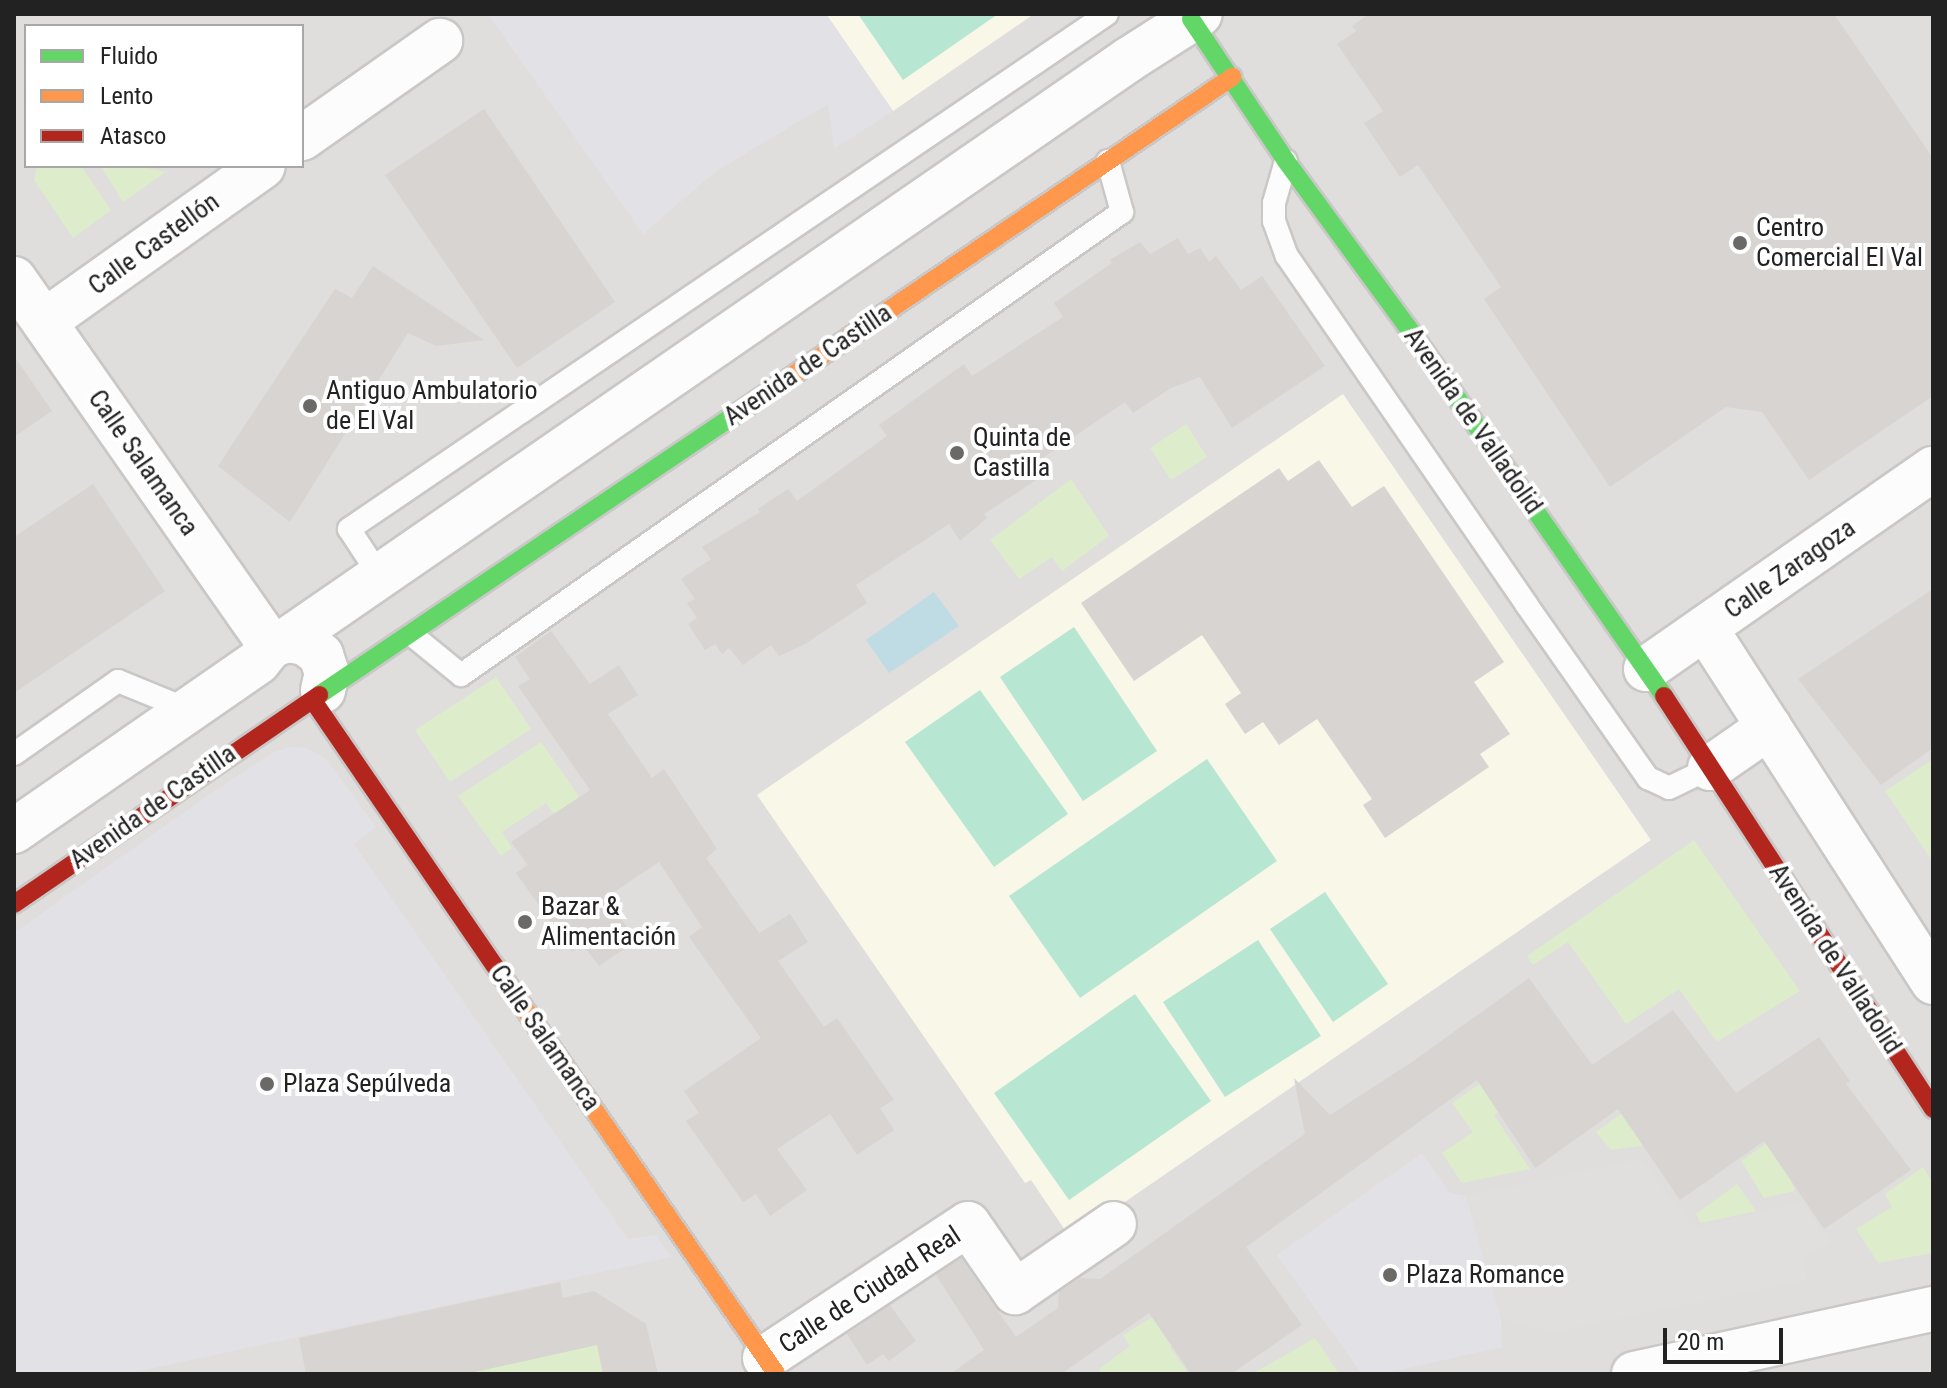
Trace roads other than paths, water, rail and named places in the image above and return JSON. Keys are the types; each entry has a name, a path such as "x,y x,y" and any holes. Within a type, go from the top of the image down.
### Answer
{"street":[{"path":"14,831 1080,92 1196,17 1232,77"},
{"path":"304,137 440,41"},
{"name":"Avenida de Castilla","path":"14,904 1232,77"},
{"name":"Avenida de Valladolid","path":"1232,77 1286,161 1409,329 1646,669 1933,1109"},
{"name":"Calle Castellón","path":"45,321 260,168"},
{"name":"Calle Salamanca","path":"14,279 272,650"},
{"name":"Calle Zaragoza","path":"1646,669 1933,469"},
{"path":"1705,628 1933,982"},
{"path":"305,643 321,655 327,673 310,701 265,700 256,682 272,650 305,643"},
{"name":"Calle Salamanca","path":"310,701 771,1366"},
{"path":"1710,768 1769,727"},
{"name":"Calle de Ciudad Real","path":"771,1366 968,1224 1015,1292 1114,1224"},
{"path":"1634,1374 1933,1309"}],"lane":[{"path":"380,576 349,529 1107,14"},
{"path":"412,635 461,675 1122,212 1108,161"},
{"path":"1286,161 1274,203 1274,221 1287,256 1534,617 1648,778 1669,788 1710,768"},
{"path":"14,754 118,681 189,710"}],"water":[{"path":"934,592 959,626 889,673 866,640"}],"place":[{"name":"Centro Comercial El Val","path":"1740,243"},
{"name":"Antiguo Ambulatorio de El Val","path":"310,406"},
{"name":"Quinta de Castilla","path":"957,453"},
{"name":"Bazar & Alimentación","path":"525,922"},
{"name":"Plaza Sepúlveda","path":"267,1084"},
{"name":"Plaza Romance","path":"1390,1275"}]}
